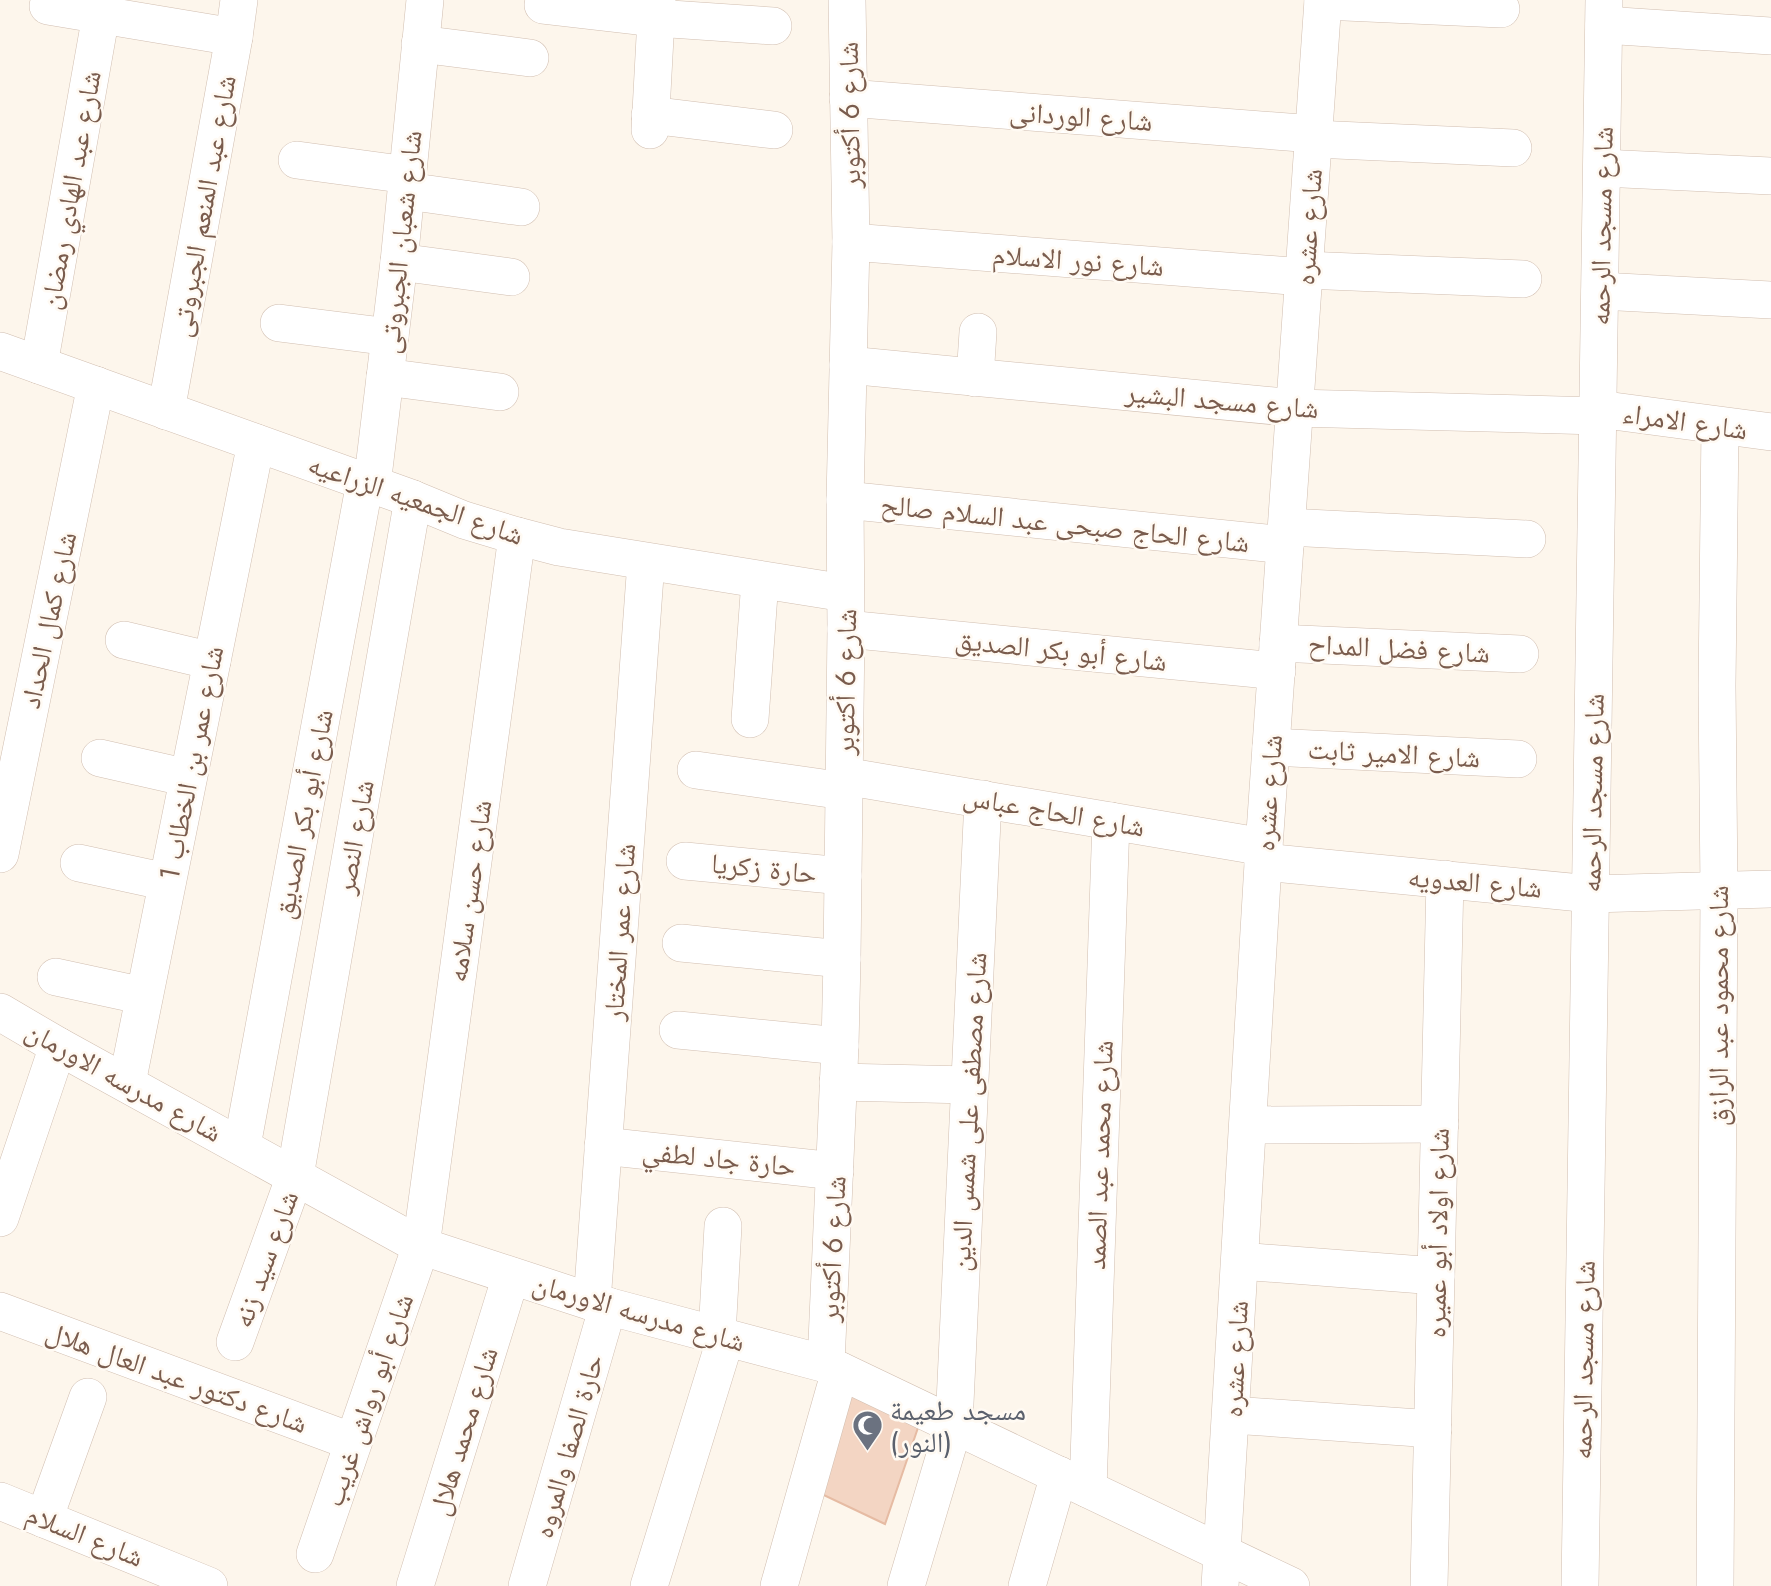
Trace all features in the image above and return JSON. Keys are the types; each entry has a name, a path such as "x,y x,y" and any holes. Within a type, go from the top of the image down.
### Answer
{"street":[{"name":"شارع عبد المنعم الجبروتى","path":"166,411 239,0"},
{"name":"شارع شعبان الجبروتى","path":"368,483 385,377 399,262 425,0"},
{"name":"شارع 6 أكتوبر","path":"779,1586 833,1367 835,1171 842,959 845,500 851,242 847,0"},
{"path":"1323,0 1501,9"},
{"name":"شارع عشره","path":"1222,1570 1264,855 1323,0"},
{"path":"543,5 656,9 774,26"},
{"path":"48,6 234,37"},
{"path":"656,9 650,123 774,130"},
{"path":"1604,12 1771,36"},
{"name":"شارع مسجد الرحمه","path":"1580,1586 1604,12"},
{"name":"شارع عبد الهادي رمضان","path":"39,365 101,15"},
{"path":"420,44 530,58"},
{"name":"شارع الوردانى","path":"848,98 1314,137 1513,148"},
{"path":"298,160 521,207"},
{"path":"1602,168 1771,176"},
{"name":"شارع نور الاسلام","path":"851,242 1304,274 1523,279"},
{"path":"399,262 511,277"},
{"path":"1600,291 1771,300"},
{"path":"279,323 390,337"},
{"path":"975,378 978,332"},
{"name":"شارع الجمعيه الزراعيه","path":"0,351 413,499 464,520 559,547 761,580 846,611"},
{"name":"شارع مسجد البشير","path":"848,365 1295,408 1598,412"},
{"path":"385,377 500,392"},
{"name":"شارع كمال الحداد","path":"0,854 96,386"},
{"name":"شارع الامراء","path":"1598,412 1771,432"},
{"name":"شارع محمود عبد الرازق","path":"1715,1586 1720,425"},
{"name":"شارع عمر بن الخطاب 1","path":"127,1083 256,443"},
{"name":"شارع أبو بكر الصديق","path":"242,1146 368,483"},
{"name":"شارع النصر","path":"295,1176 413,499"},
{"name":"شارع الحاج صبحى عبد السلام صالح","path":"845,500 1286,536 1527,539"},
{"name":"شارع حسن سلامه","path":"421,1245 517,536"},
{"name":"شارع عمر المختار","path":"600,1304 603,1146 646,562"},
{"path":"750,719 761,580"},
{"name":"شارع أبو بكر الصديق","path":"846,611 1278,657"},
{"path":"124,640 212,661"},
{"name":"شارع فضل المداح","path":"1278,657 1520,654"},
{"name":"شارع الامير ثابت","path":"1271,747 1517,760"},
{"path":"100,758 188,778"},
{"name":"شارع الحاج عباس","path":"696,770 983,799 1111,821 1264,855"},
{"name":"شارع مصطفى على شمس الدين","path":"906,1586 954,1424 983,799"},
{"name":"شارع محمد عبد الصمد","path":"1027,1586 1074,1482 1111,821"},
{"name":"شارع العدويه","path":"1264,855 1445,880 1591,894 1771,888"},
{"name":"حارة زكريا","path":"685,861 842,876"},
{"path":"79,863 167,882"},
{"name":"شارع اولاد أبو عميره","path":"1429,1586 1445,880"},
{"path":"681,943 842,959"},
{"path":"56,977 144,996"},
{"name":"شارع مدرسه الاورمان","path":"0,1012 421,1245 600,1304 833,1367 1074,1482 1222,1570 1290,1586"},
{"path":"678,1030 840,1046"},
{"path":"0,1218 6,1178 58,1046"},
{"path":"838,1082 970,1086"},
{"path":"1248,1125 1440,1124"},
{"name":"حارة جاد لطفي","path":"603,1146 835,1171"},
{"name":"شارع سيد زنه","path":"235,1342 295,1176"},
{"path":"649,1586 722,1336 723,1226"},
{"name":"شارع أبو رواش غريب","path":"315,1554 421,1245"},
{"path":"1240,1261 1436,1276"},
{"name":"شارع محمد هلال","path":"415,1586 512,1276"},
{"name":"حارة الصفا والمروه","path":"527,1586 600,1304"},
{"name":"شارع دكتور عبد العال هلال","path":"0,1311 353,1442"},
{"path":"44,1519 88,1397"},
{"path":"1232,1415 1433,1429"},
{"name":"شارع السلام","path":"0,1501 209,1586"}],"building":[{"name":"مسجد طعيمة (النور)","path":"845,1378 922,1416 885,1524 813,1490"}],"place":[{"name":"مسجد طعيمة (النور)","path":"867,1453"}]}
